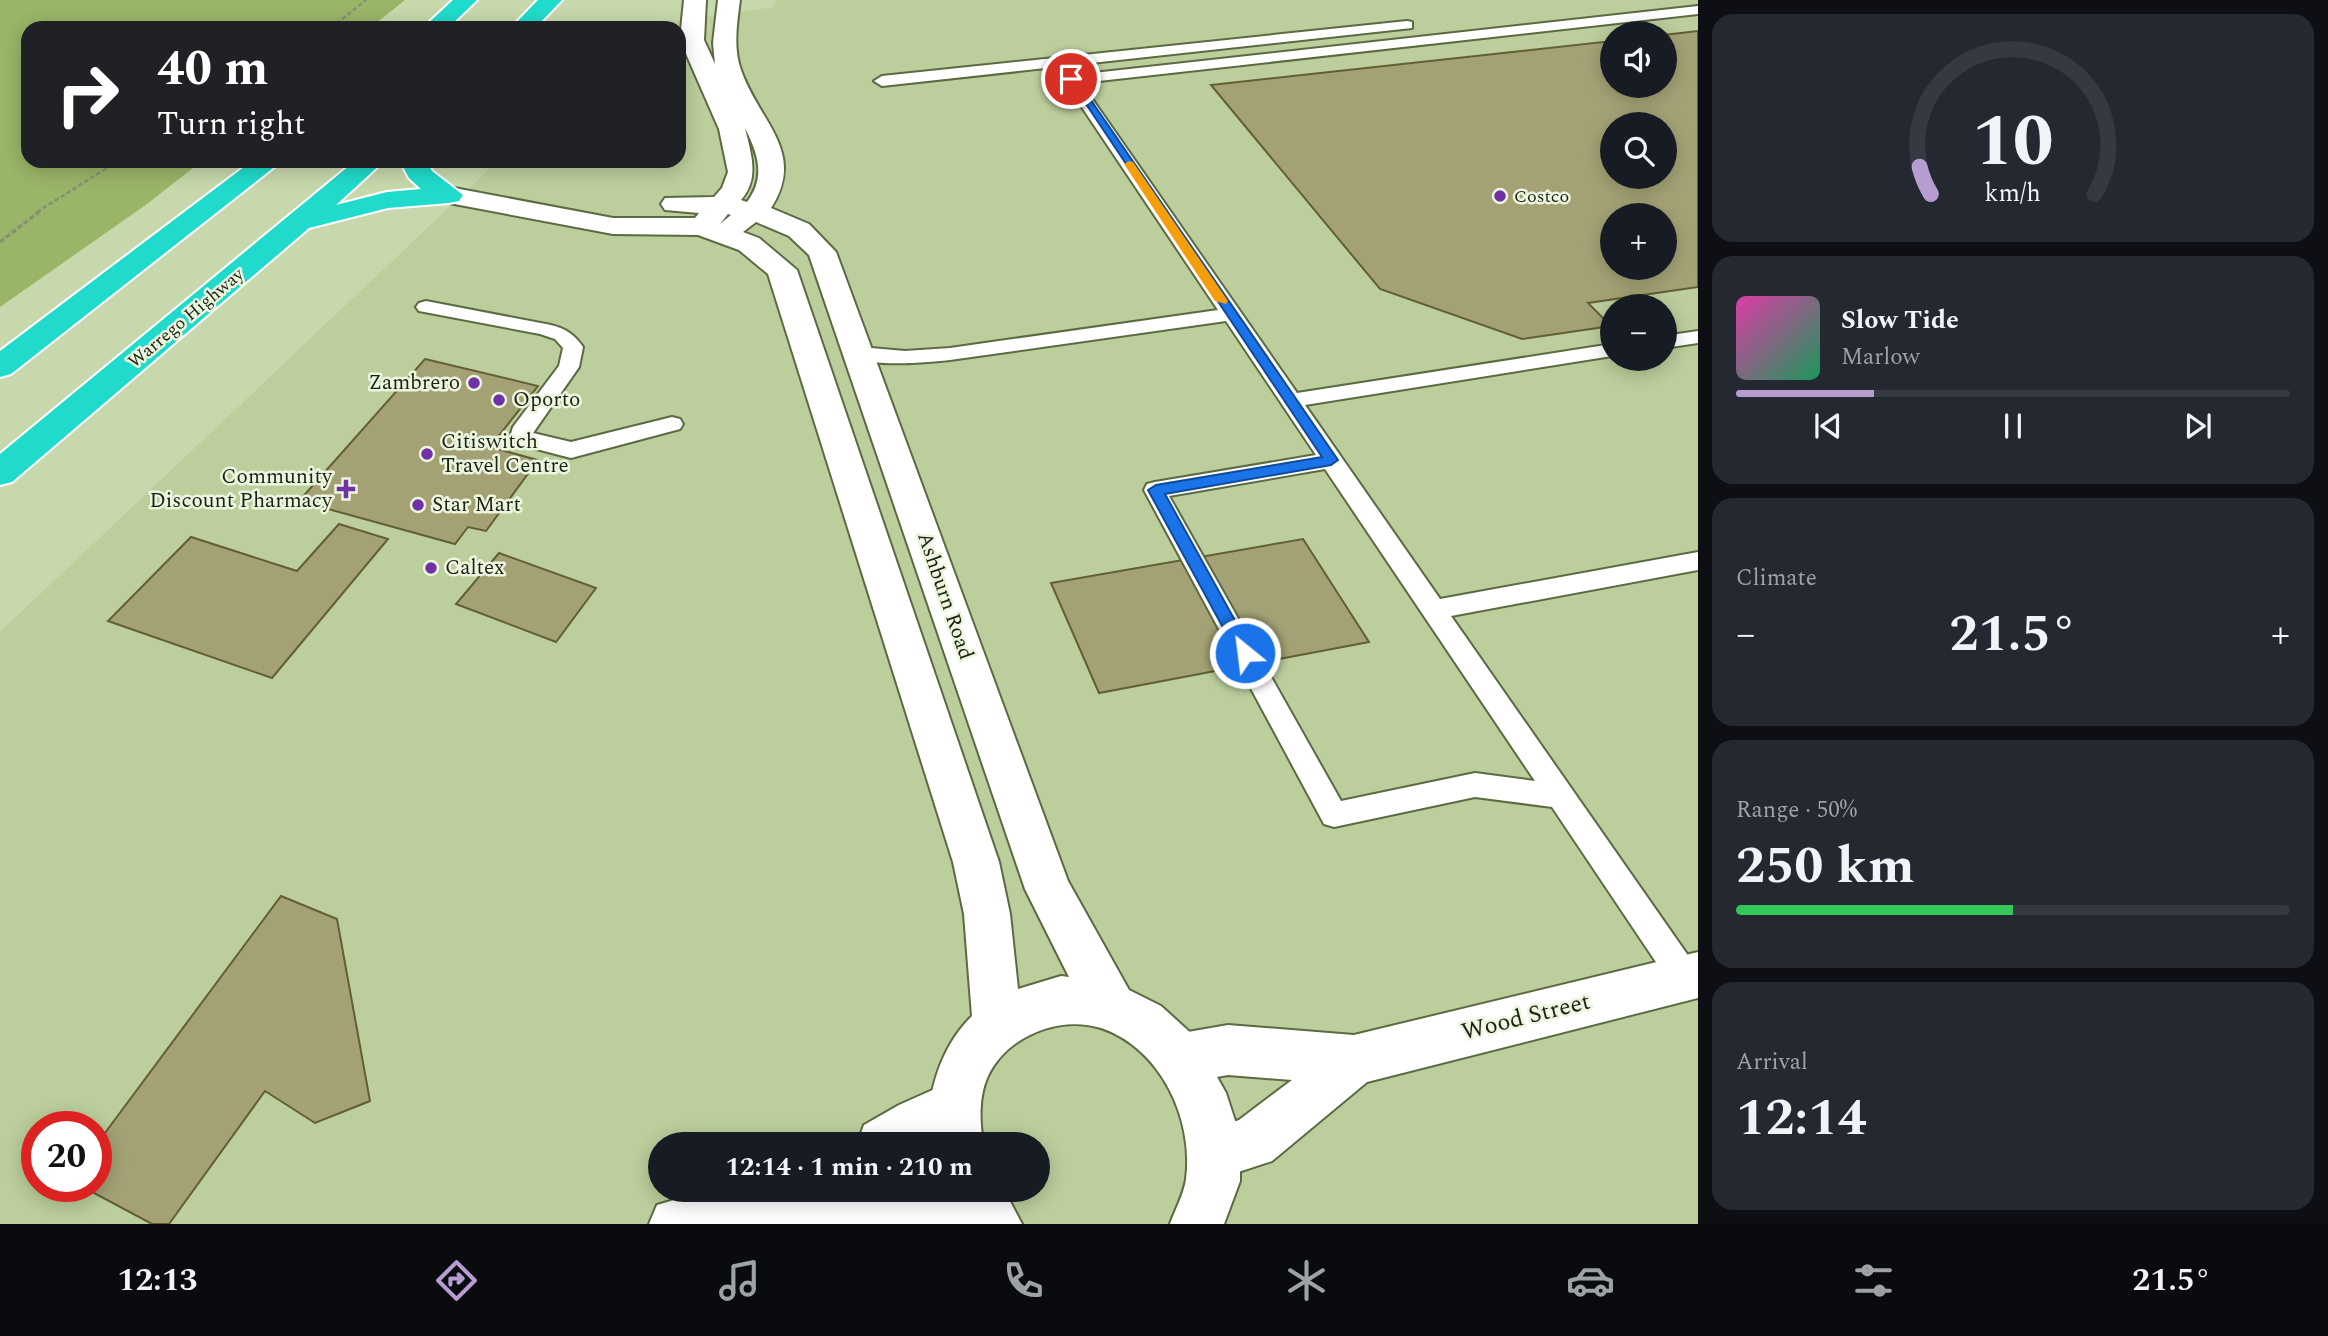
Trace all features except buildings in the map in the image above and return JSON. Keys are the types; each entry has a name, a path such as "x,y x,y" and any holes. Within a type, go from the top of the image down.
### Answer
{"highway":[{"path":"442,21 466,0"},
{"path":"529,21 551,0"},
{"path":"0,367 260,168"},
{"name":"Warrego Highway","path":"0,473 363,168"},
{"path":"415,168 425,180 449,195"},
{"path":"298,224 373,202 449,195"}],"street":[{"path":"695,0 692,40 732,129 740,158 738,181 726,219"},
{"path":"449,195 613,226 726,219 771,192 774,174 761,133 735,89 725,59 723,40 729,0"},
{"path":"726,219 782,270 788,282 976,862 987,914 997,1025"},
{"name":"Ashburn Road","path":"726,219 799,230 822,252 1048,889 1111,1007"},
{"name":"Wood Street","path":"1182,1058 1228,1050 1354,1060 1691,976"},
{"path":"902,1132 917,1123 956,1125 962,1073 976,1047 997,1025 1031,1006 1070,1000 1111,1007 1149,1027 1182,1058 1212,1120 1216,1153 1212,1189 1197,1224"},
{"name":"Wood Street","path":"1216,1153 1253,1142 1318,1092 1354,1060"},
{"path":"676,1224 768,1202"},
{"path":"822,1202 865,1214 930,1219 983,1207"}],"lane":[{"path":"1562,9 1645,0"},
{"path":"1691,976 1560,796 1436,609 1289,401 1071,79 1698,10"},
{"path":"882,81 1425,23"},
{"path":"421,312 540,342 559,352 569,367 524,427 522,434 525,439 571,450 672,424"},
{"path":"860,353 905,357 950,354 1231,314"},
{"path":"1677,340 1698,337"},
{"path":"1289,401 1600,352"},
{"path":"1331,460 1156,490 1334,815 1475,785 1560,796"},
{"path":"1436,609 1698,561"}],"path":[{"path":"340,21 366,0"},
{"path":"0,242 9,232 49,204 107,168"}],"shaded area":[{"path":"0,0 405,0 379,21 21,21 21,168 193,168 147,204 0,307"},
{"path":"776,0 1698,0 1698,1224 0,1224 0,632 491,168 686,168 686,21 676,21 774,7"}],"slow traffic":[{"path":"1129,164 1222,301"}],"place":[{"name":"Costco","path":"1500,196"},
{"name":"Zambrero","path":"474,383"},
{"name":"Oporto","path":"499,400"},
{"name":"Citiswitch Travel Centre","path":"427,454"},
{"name":"Community Discount Pharmacy","path":"346,489"},
{"name":"Star Mart","path":"418,505"},
{"name":"Caltex","path":"431,568"}],"route":[{"path":"1071,79 1331,460 1156,490 1245,653"}]}
